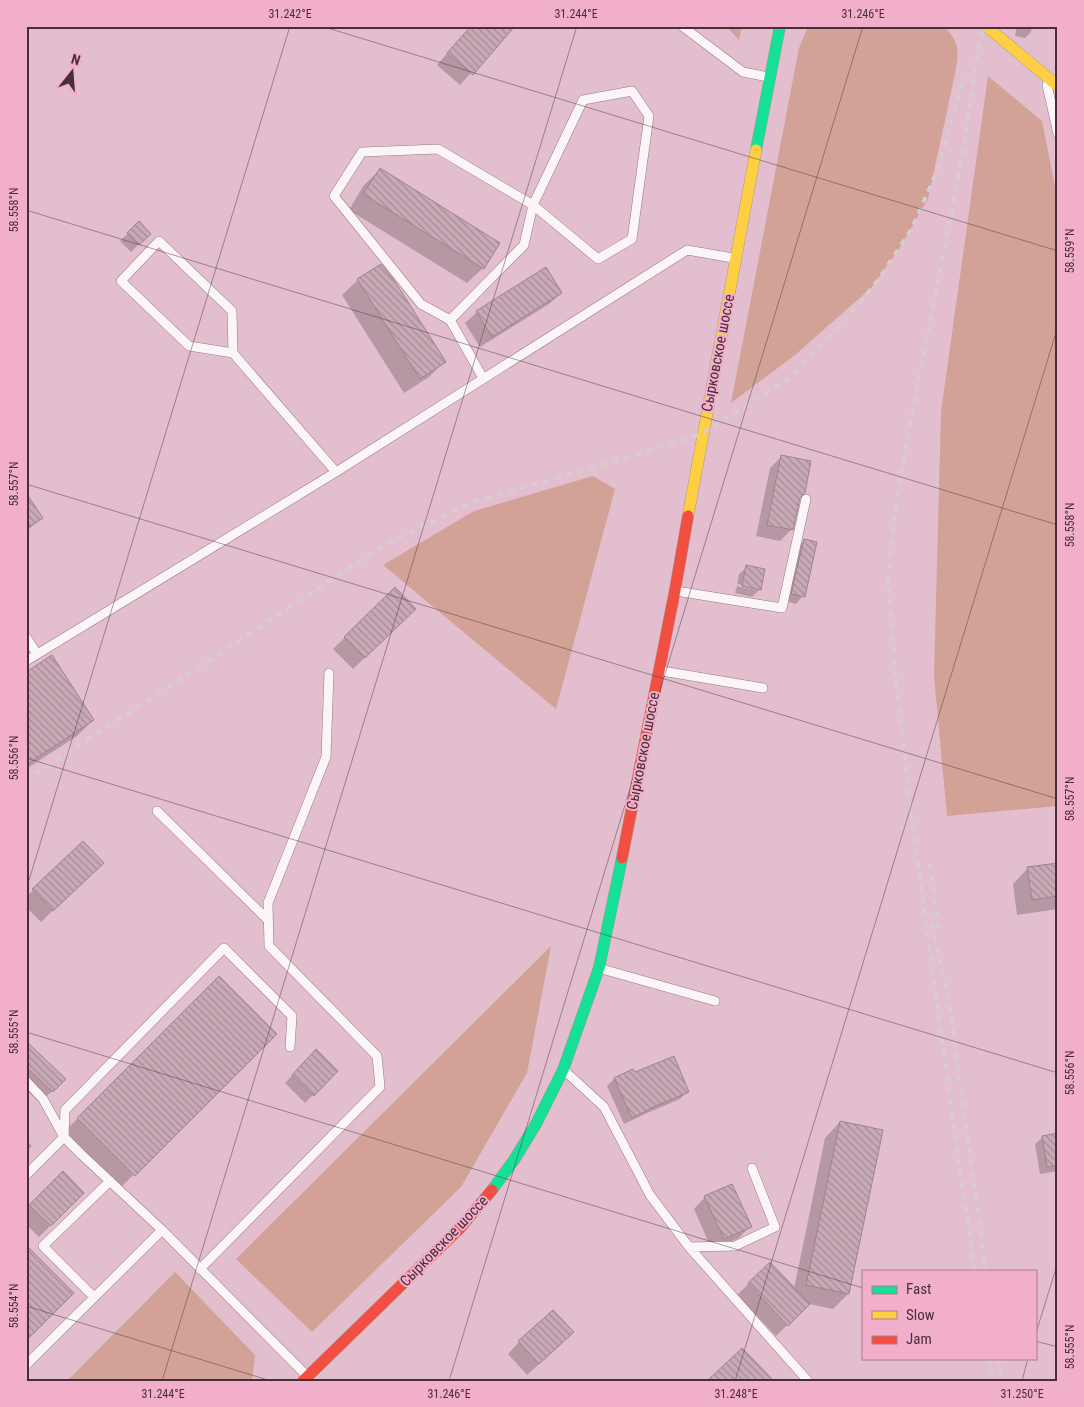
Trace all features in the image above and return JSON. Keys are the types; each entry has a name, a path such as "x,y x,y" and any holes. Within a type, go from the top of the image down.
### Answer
{"main road":[{"path":"986,26 1058,86"},
{"name":"Сырковское шоссе","path":"305,1379 462,1226 494,1188 536,1124 555,1088 599,968 675,590 704,423 781,28"}],"lane":[{"path":"682,26 744,72 770,78"},
{"path":"1046,76 1058,134"},
{"path":"450,320 524,245 533,205 583,100 632,91 649,116 632,239 598,259 533,205 438,149 362,152 334,196 421,304 450,320 483,378"},
{"path":"233,353 189,346 121,281 159,241 232,311 233,353 336,472"},
{"path":"26,661 336,472 687,250 736,258"},
{"path":"675,590 782,608 806,499"},
{"path":"26,638 37,654"},
{"path":"659,670 763,688"},
{"path":"200,1269 380,1086 377,1056 269,946 268,903 326,757 329,673"},
{"path":"157,811 268,920"},
{"path":"26,1175 64,1136 65,1110 224,948 292,1016 290,1047"},
{"path":"599,968 715,1001"},
{"path":"563,1070 604,1107 650,1195 689,1247 808,1381"},
{"path":"26,1081 43,1099 64,1136 162,1230 305,1379"},
{"path":"689,1247 735,1246 775,1227 752,1168"},
{"path":"94,1297 44,1246 110,1181"},
{"path":"26,1364 162,1230"}],"shaded area":[{"path":"726,26 742,26 739,40"},
{"path":"808,26 944,26 953,37 957,46 956,69 928,199 899,249 871,288 795,355 731,403 799,48"},
{"path":"988,76 1042,121 1058,202 1058,806 947,816 934,676 941,412"},
{"path":"593,476 615,489 556,709 383,565 474,511"},
{"path":"551,946 527,1073 461,1187 312,1332 236,1259"},
{"path":"175,1272 255,1355 252,1381 67,1381"}],"building":[{"path":"471,26 515,26 473,75 447,53"},
{"path":"380,168 500,243 484,269 363,194"},
{"path":"139,221 151,234 139,245 127,233"},
{"path":"381,264 394,280 446,362 420,379 357,279"},
{"path":"546,267 562,293 492,337 476,311"},
{"path":"781,455 811,461 805,493 800,498 793,530 767,525"},
{"path":"26,493 43,518 26,529"},
{"path":"804,539 817,542 805,597 791,594"},
{"path":"746,565 765,569 761,590 742,586"},
{"path":"395,587 416,609 365,658 344,637"},
{"path":"52,655 94,720 26,765 26,672"},
{"path":"83,841 104,863 53,911 32,889"},
{"path":"1058,863 1058,896 1032,900 1027,867"},
{"path":"219,976 277,1034 135,1176 77,1118"},
{"path":"26,1041 66,1079 53,1092 26,1067"},
{"path":"316,1049 338,1071 314,1096 292,1075"},
{"path":"674,1056 689,1092 632,1118 614,1078 633,1069 635,1072"},
{"path":"840,1121 883,1130 849,1294 806,1285"},
{"path":"1058,1133 1058,1165 1047,1167 1042,1136"},
{"path":"63,1171 84,1193 51,1226 29,1205"},
{"path":"732,1184 752,1227 724,1239 704,1196"},
{"path":"26,1245 74,1293 26,1341"},
{"path":"770,1262 810,1304 788,1326 748,1283"},
{"path":"553,1310 574,1332 539,1364 518,1341"},
{"path":"742,1348 774,1381 707,1381"}],"railway":[{"path":"975,1270 914,837 895,670 888,577 897,494 966,136 976,61 983,26"},
{"path":"26,780 389,542 473,502 633,456 703,433 792,376 843,323 879,279 912,228 940,164 964,75"},
{"path":"930,863 939,932"},
{"path":"932,923 949,1002 986,1270"},
{"path":"989,1360 992,1381"},
{"path":"999,1360 1002,1381"}],"traffic: fast":[{"path":"756,150 780,26"},
{"path":"492,1190 514,1160 536,1124 563,1070 599,968 622,858"}],"traffic: slow":[{"path":"986,26 1058,86"},
{"path":"688,516 756,150"}],"traffic: jam":[{"path":"622,858 688,516"},
{"path":"303,1381 461,1227 492,1190"}]}
